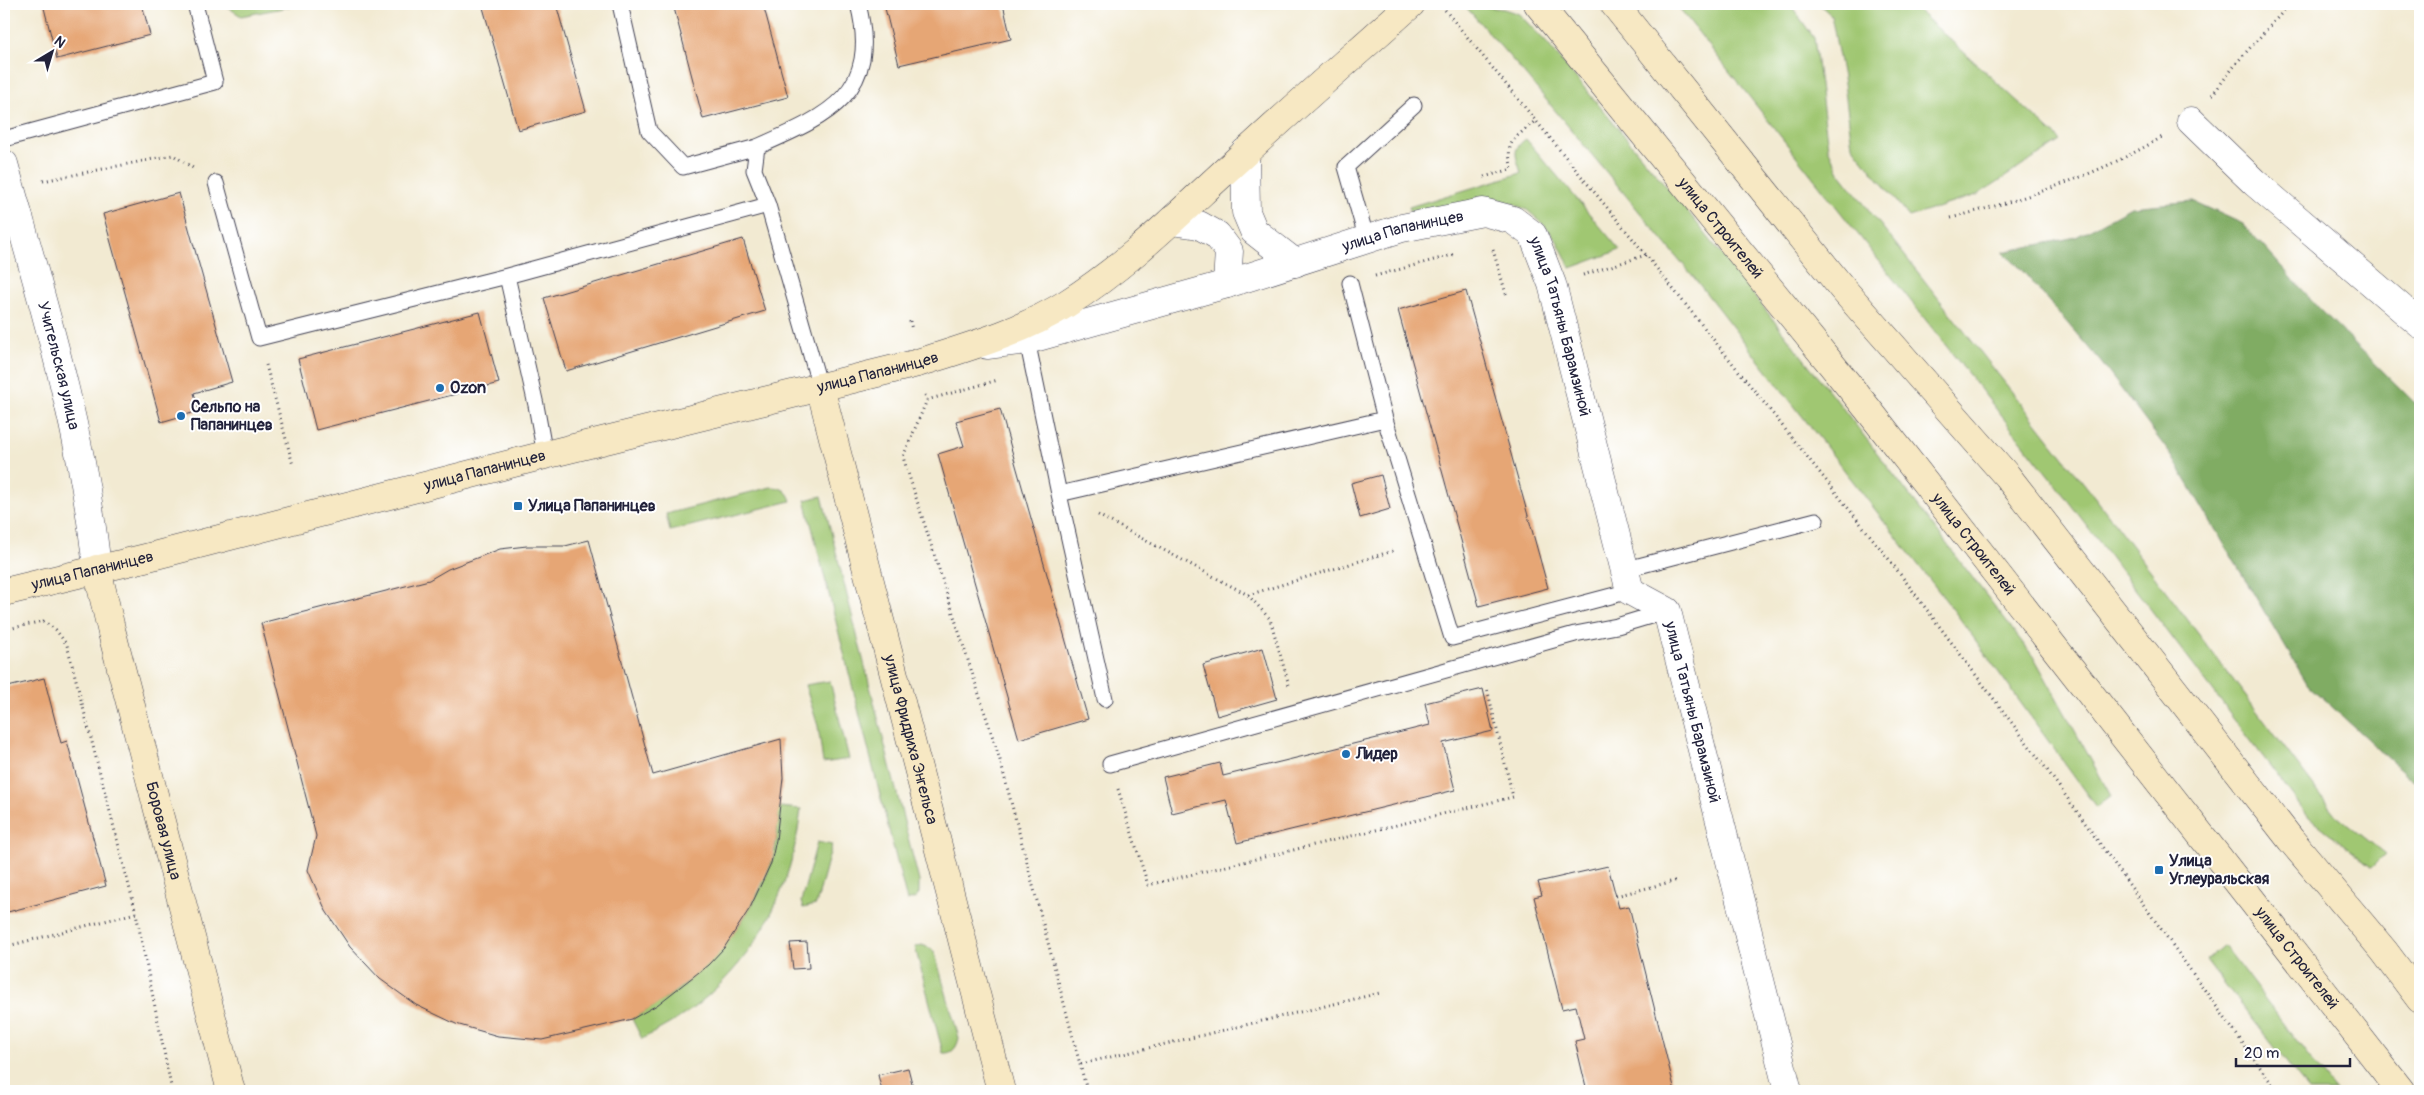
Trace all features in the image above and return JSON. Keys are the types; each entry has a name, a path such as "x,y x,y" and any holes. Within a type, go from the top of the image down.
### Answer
{"main road":[{"name":"улица Папанинцев","path":"4,592 545,454 820,387 966,348 1023,326 1065,304 1111,272 1171,221 1245,152 1411,4"},
{"name":"улица Строителей","path":"1538,4 1867,408 2401,1091"},
{"path":"1614,4 1842,288 2007,476 2290,840 2384,951 2420,999"},
{"name":"улица Фридриха Энгельса","path":"820,387 1001,1091"},
{"name":"Боровая улица","path":"97,569 231,1091"}],"street":[{"path":"2191,121 2254,182 2420,324"},
{"path":"1245,152 1246,212 1254,231 1295,263"},
{"name":"Учительская улица","path":"7,176 53,336 92,517 97,569"},
{"name":"улица Папанинцев","path":"966,348 1027,340 1227,284 1402,228 1483,212 1513,220"},
{"name":"улица Татьяны Барамзиной","path":"1513,220 1532,235 1552,284 1626,581 1668,611 1788,1091"},
{"path":"1171,221 1199,225 1216,235 1228,251 1227,284"}],"lane":[{"path":"4,139 215,82 195,4"},
{"path":"620,4 649,131 683,167 757,147 816,119 848,94 857,80 864,46 864,28 858,4"},
{"path":"1367,240 1346,167 1414,105"},
{"path":"757,147 754,170 768,205 820,387"},
{"path":"216,183 259,338 507,276 768,205"},
{"path":"507,276 545,454"},
{"path":"1350,283 1385,419 1424,541 1452,638 1816,520"},
{"path":"1027,340 1105,699"},
{"path":"1059,494 1385,419"},
{"path":"1110,764 1480,660 1575,634 1617,626 1668,611"}],"path":[{"path":"1440,4 1646,255 1894,566 2045,768 2277,1091"},
{"path":"1951,218 1996,206 2102,170 2191,121 2240,60 2290,4"},
{"path":"1476,179 1512,169 1508,154 1509,145 1535,121"},
{"path":"7,176 173,155 216,183"},
{"path":"1576,277 1646,255"},
{"path":"259,338 294,465"},
{"path":"927,400 904,457 1000,760 1087,1091"},
{"path":"1059,494 1248,595 1270,619 1297,712"},
{"path":"1248,595 1424,541"},
{"path":"4,630 43,621 56,630 67,645 136,913 172,1091"},
{"path":"1110,764 1148,885 1513,797 1480,660"},
{"path":"1616,896 1678,880"},
{"path":"4,948 136,913"},
{"path":"1081,1064 1380,993"}],"green space":[{"path":"223,4 304,4 241,16"},
{"path":"1676,4 1790,4 1814,38 1828,148 1839,172 2097,500 2334,813 2385,854 2372,867 2309,817 2049,476"},
{"path":"1819,4 1911,4 2061,141 1977,195 1909,217 1852,146 1844,83 1831,15"},
{"path":"1478,6 1504,9 1519,14 1546,42 1693,218 1838,402 2035,659 2111,796 2096,807 1955,612 1692,275 1523,72 1466,7"},
{"path":"1526,139 1620,250 1571,268 1556,239 1541,222 1527,210 1496,198 1412,216 1409,207 1521,173 1516,150"},
{"path":"2193,201 2243,224 2318,307 2420,408 2420,785 2411,779 2308,685 2171,455 2100,361 2020,268 2003,252 2076,237 2131,207"},
{"path":"771,487 784,490 791,501 670,531 666,514"},
{"path":"822,496 919,881 919,893 916,898 907,901 805,500"},
{"path":"830,681 849,759 823,763 818,726 805,685"},
{"path":"779,807 801,809 797,838 790,866 769,918 739,964 719,985 697,1005 642,1039 632,1019 677,990 697,973 716,955 747,913 771,864 776,843"},
{"path":"817,842 832,845 816,905 803,908 801,902"},
{"path":"922,945 932,949 935,954 959,1038 956,1047 949,1052 943,1053 915,947"},
{"path":"2224,945 2335,1091 2309,1091 2206,960"}],"building":[{"path":"43,4 142,4 150,35 57,59"},
{"path":"482,4 556,4 586,111 518,130"},
{"path":"673,4 763,4 788,97 703,119"},
{"path":"884,4 1003,4 1011,39 899,65"},
{"path":"179,193 232,382 194,393 199,411 161,422 103,214"},
{"path":"743,239 765,311 566,371 544,298"},
{"path":"1466,291 1548,588 1479,606 1398,310"},
{"path":"480,312 499,383 316,430 298,359"},
{"path":"1000,409 1088,719 1019,739 938,454 964,446 956,421"},
{"path":"1381,475 1390,509 1360,518 1351,483"},
{"path":"589,540 653,775 781,739 783,778 776,840 771,863 750,908 724,948 708,965 657,1005 632,1019 542,1040 498,1036 456,1024 416,1005 380,979 350,947 326,911 308,870 316,836 261,623 429,580 448,569 500,549 527,546 565,546"},
{"path":"1263,648 1277,699 1217,716 1203,665"},
{"path":"44,678 61,743 67,741 106,886 4,913 4,688"},
{"path":"1483,689 1493,731 1443,743 1455,790 1237,843 1226,800 1172,813 1163,777 1220,763 1223,776 1430,725 1425,703"},
{"path":"1608,866 1619,908 1629,906 1675,1091 1587,1091 1575,1041 1584,1039 1576,1006 1562,1009 1534,897 1542,895 1538,882"},
{"path":"807,942 809,968 793,969 790,943"},
{"path":"908,1068 914,1091 882,1091 878,1075"}],"place":[{"name":"Ozon","path":"440,388"},
{"name":"Сельпо на Папанинцев","path":"181,416"},
{"name":"Улица Папанинцев","path":"518,506"},
{"name":"Лидер","path":"1346,754"},
{"name":"Улица Углеуральская","path":"2159,870"}]}
